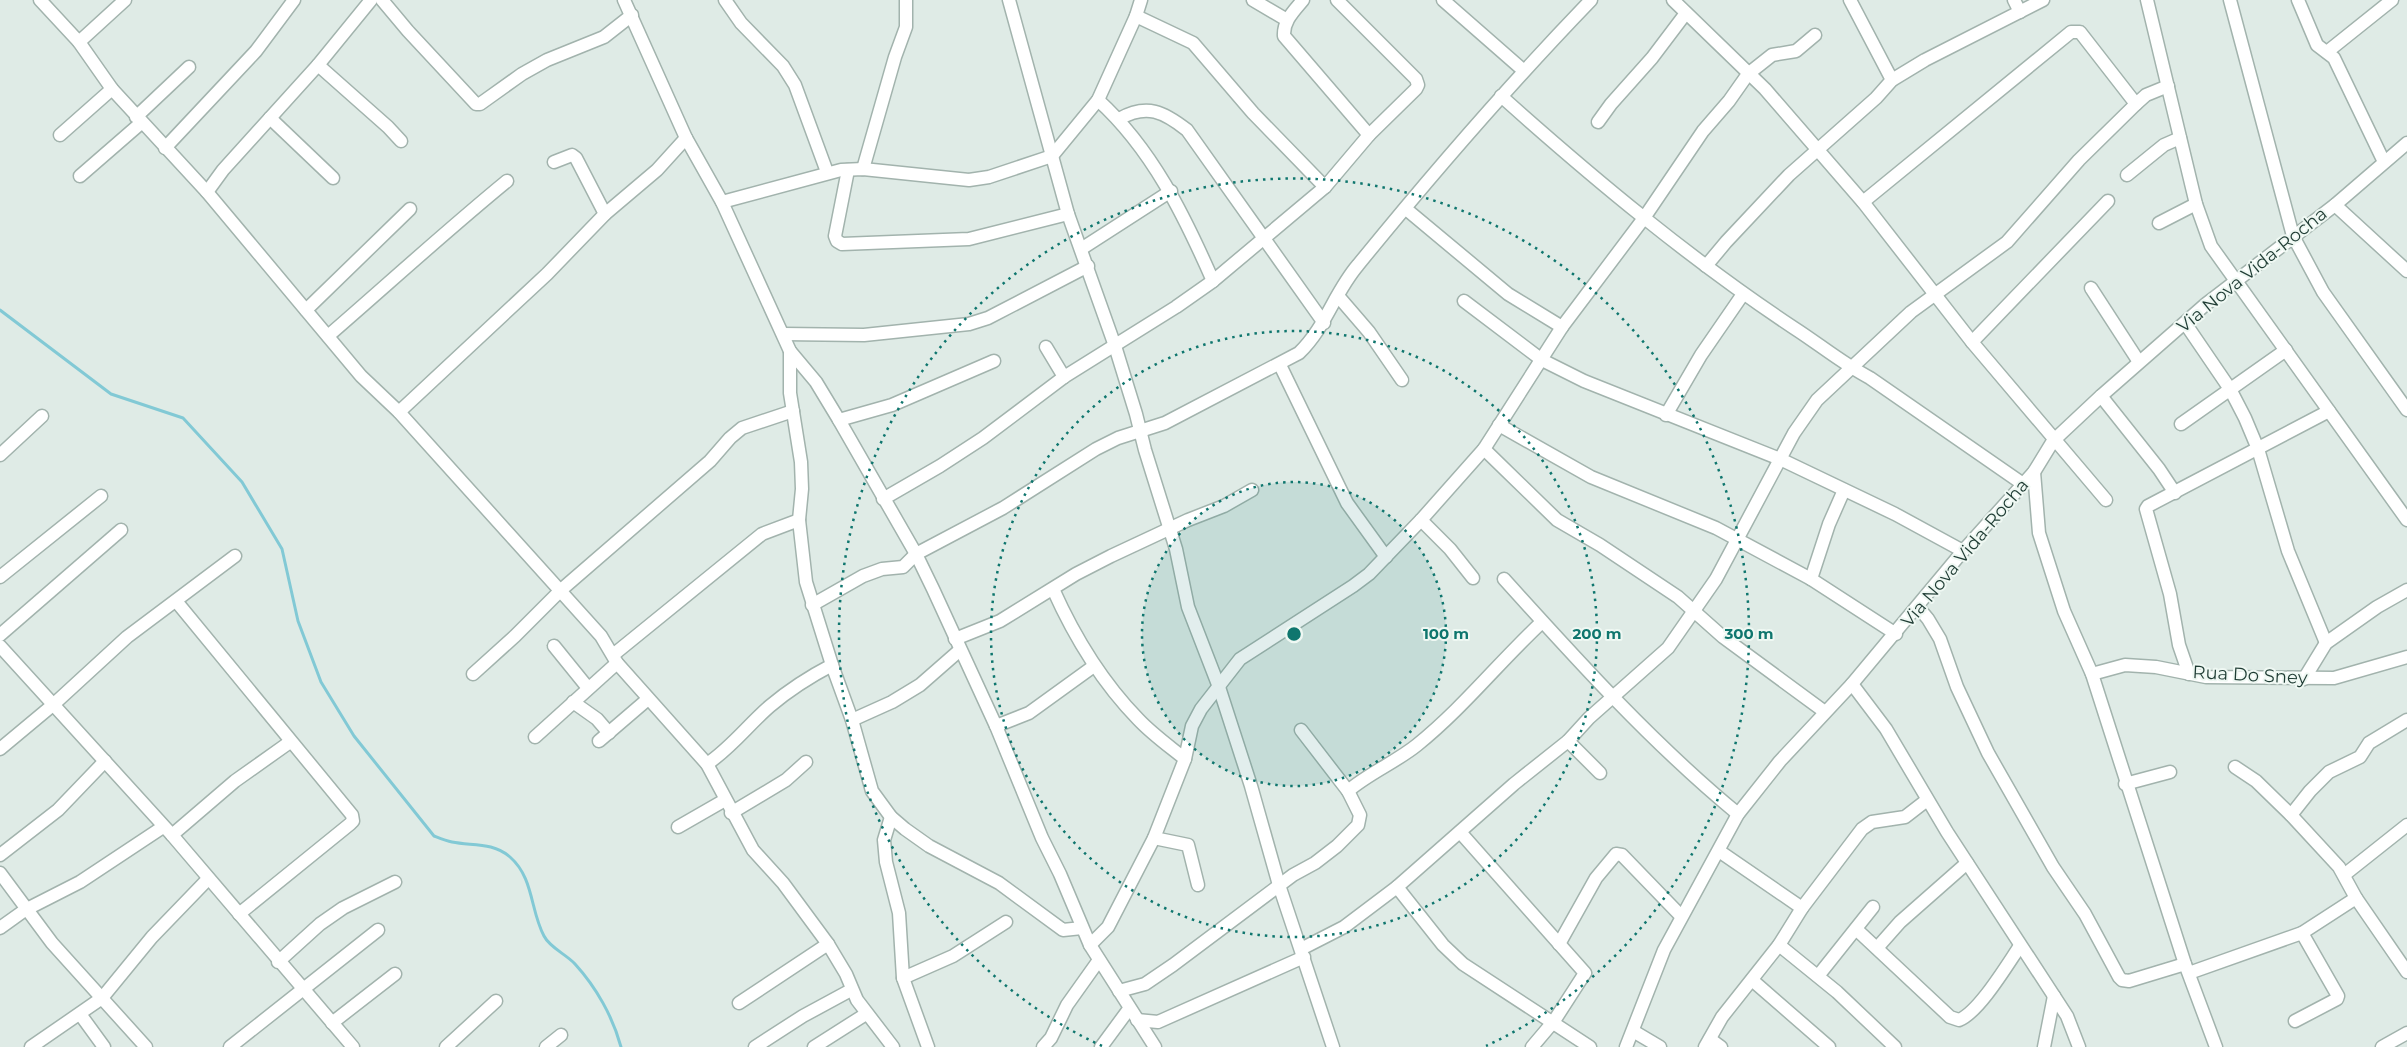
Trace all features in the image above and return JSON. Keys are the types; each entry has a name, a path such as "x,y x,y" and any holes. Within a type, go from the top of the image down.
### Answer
{"street":[{"path":"40,0 79,42 112,89 138,120 206,192 361,376 399,412 601,636 615,659 706,764 731,813 753,850 782,883 828,944 846,974 851,990 866,1014 893,1047"},
{"path":"79,42 125,0"},
{"path":"165,148 256,50 294,0"},
{"path":"206,192 223,170 318,65 371,0"},
{"path":"382,0 476,104 480,104 522,74 547,60 604,37 632,15"},
{"path":"624,0 686,138 722,202 790,351 816,382 916,554 996,726 1090,945 1129,1009 1155,1047"},
{"path":"725,0 741,23 783,66 795,85 827,172"},
{"path":"863,169 895,57 906,27 906,0"},
{"path":"1009,0 1068,214 1115,346 1169,528 1188,607 1219,687 1251,786 1279,885 1333,1047"},
{"path":"722,202 827,172 863,169 969,180 990,177 1052,156 1098,100 1136,16 1141,0"},
{"path":"1253,0 1287,20"},
{"path":"1303,0 1287,20 1284,36 1369,135"},
{"path":"883,499 983,438 1064,377 1214,281 1265,240 1325,187 1369,135 1418,85 1416,79 1337,0"},
{"path":"812,605 872,572 904,567 916,554 1003,508 1096,449 1118,438 1165,423 1255,375 1280,365 1299,353 1309,344 1324,323 1356,267 1523,70 1591,0"},
{"path":"1674,0 1764,89 1863,202 1972,342 2053,441 2106,500"},
{"path":"1850,0 1892,80"},
{"path":"2014,0 2020,12"},
{"path":"1706,266 1789,175 1892,80 1925,60 2043,0"},
{"path":"2147,0 2196,204 2210,246 2407,520"},
{"path":"2230,0 2293,236 2323,292 2407,410"},
{"path":"2298,0 2316,45 2327,52 2337,66 2356,110 2384,162"},
{"path":"2327,52 2392,0"},
{"path":"1451,3 1523,70"},
{"path":"1598,122 1611,104 1652,58 1686,13"},
{"path":"1136,16 1193,43 1253,113 1325,187"},
{"path":"1863,202 2071,32 2080,32 2136,104"},
{"path":"1090,945 1108,927 1154,838 1185,758 1197,715 1240,659 1353,586 1421,520 1484,449 1562,327 1644,218 1703,131 1729,102 1748,74 1772,56 1796,50 1815,35"},
{"path":"318,65 388,127 401,142"},
{"path":"80,176 189,67"},
{"path":"1137,1020 1158,1022 1303,953 1344,927 1397,887 1514,784 1568,741 1668,648 1695,611 1738,540 1803,417 1817,400 1911,312 2008,242 2080,160 2136,104 2146,95 2168,86"},
{"path":"60,135 112,89"},
{"path":"1501,96 1644,218 1743,294 1850,368 1870,378 2023,484"},
{"path":"1098,100 1119,119 1171,191 1184,213 1214,281"},
{"path":"1119,119 1141,110 1156,112 1169,116 1187,130 1324,323"},
{"path":"270,118 333,178"},
{"path":"399,412 546,274 605,214 657,170 686,138"},
{"path":"2127,176 2164,145 2180,138"},
{"name":"Via Nova Vida-Rocha","path":"1626,1047 1646,991 1681,916 1738,814 1780,761 1896,634 1963,551 2034,472 2053,441 2139,362 2235,282 2335,205 2407,143"},
{"path":"554,162 572,155 576,158 605,214"},
{"path":"848,170 835,236 837,241 842,244 969,239 1068,214"},
{"path":"328,336 406,269 457,221 507,181"},
{"path":"1081,249 1171,191"},
{"path":"1972,342 2108,201"},
{"path":"2159,223 2196,204"},
{"path":"2335,205 2407,271"},
{"path":"306,310 410,209"},
{"path":"1406,209 1508,294 1562,327"},
{"path":"783,334 864,335 969,324 988,318 1088,266"},
{"path":"2091,288 2139,362"},
{"path":"1666,415 1701,355 1743,294"},
{"path":"1338,296 1369,332 1402,380"},
{"path":"1464,301 1542,360 1584,381 1780,460 1912,522 1963,551"},
{"path":"2185,324 2230,389 2258,449 2280,526 2304,593 2326,643"},
{"path":"1046,347 1064,377"},
{"path":"2181,424 2286,350"},
{"path":"790,351 790,393 801,462 802,489 799,520 806,582 812,605 852,720 872,791 891,817 930,846 999,883 1063,930 1082,928"},
{"path":"839,420 892,406 994,361"},
{"path":"1280,365 1347,503 1386,556"},
{"path":"2101,396 2154,462 2175,493"},
{"path":"473,674 560,590 710,461 730,438 742,428 793,411"},
{"path":"2189,674 2179,645 2170,594 2146,509 2216,469 2329,411"},
{"path":"0,455 42,416"},
{"path":"1499,425 1591,477 1683,513 1738,540 1811,579 1896,634"},
{"path":"1484,449 1557,520 1600,545 1678,597 1723,637 1825,712"},
{"path":"2034,472 2040,533 2064,611 2092,674 2125,784 2187,968 2216,1047"},
{"path":"852,720 920,685 958,644 1000,622 1076,574 1169,528 1224,506 1252,490"},
{"path":"1811,579 1829,524 1844,490"},
{"path":"0,578 101,496"},
{"path":"536,737 588,688 615,659 762,534 799,520"},
{"path":"1421,520 1450,549 1473,578"},
{"path":"0,635 121,530"},
{"path":"0,749 54,704 127,637 235,556"},
{"path":"1504,579 1542,622 1679,763 1738,814"},
{"path":"1053,589 1070,628 1094,666 1137,719 1185,758"},
{"path":"2304,679 2326,643 2378,607 2407,590"},
{"path":"176,601 290,742 352,815 353,821 239,914"},
{"path":"1918,607 1940,639 1957,687 1988,753 2053,867 2085,914 2119,977 2129,981 2187,968 2302,933 2356,898"},
{"path":"1348,791 1416,746 1455,713 1518,644 1542,622"},
{"path":"554,646 588,688"},
{"path":"1,650 54,704 105,761 239,914 278,962 304,988 353,1047"},
{"name":"Rua Do Sney","path":"2092,674 2125,665 2156,666 2206,676 2304,679 2342,677 2407,657"},
{"path":"706,764 720,755 785,694 798,684 832,665"},
{"path":"996,726 1029,713 1094,666"},
{"path":"1852,684 1886,729 1966,863 2067,1016 2079,1047"},
{"path":"573,702 597,719 604,737 648,699"},
{"path":"2291,815 2310,791 2329,772 2360,757 2370,743 2407,720"},
{"path":"1118,991 1145,984 1279,885 1315,863 1337,846 1358,824 1360,815 1348,791 1301,730"},
{"path":"1568,741 1600,773"},
{"path":"0,928 25,910 80,882 167,831 290,742"},
{"path":"0,855 58,810 105,761"},
{"path":"731,813 771,790 806,762"},
{"path":"2236,767 2256,781 2291,815 2344,875 2356,898 2407,972"},
{"path":"2125,784 2170,772"},
{"path":"678,827 725,800"},
{"path":"1720,1047 1707,1043 1722,1017 1779,945 1802,908 1867,825 1904,817 1927,800"},
{"path":"891,817 885,835 886,862 899,913 903,978 928,1047"},
{"path":"2344,875 2407,825"},
{"path":"1460,832 1584,973 1554,1021 1532,1047"},
{"path":"1154,838 1188,845 1198,885"},
{"path":"1719,851 1802,908"},
{"path":"1559,944 1596,878 1616,854 1622,855 1681,916"},
{"path":"1877,948 1900,922 1966,863"},
{"path":"0,872 25,910 52,943 146,1047"},
{"path":"37,1045 102,998 152,937 208,878"},
{"path":"278,962 320,924 343,908 395,882"},
{"path":"1397,887 1443,945 1463,964 1554,1021 1590,1047"},
{"path":"1818,976 1874,907"},
{"path":"903,978 953,956 983,939 1006,922"},
{"path":"1856,929 1950,1017 1959,1020 1966,1017 1988,991 2020,946"},
{"path":"230,1047 378,930"},
{"path":"2295,1021 2337,999 2338,996 2302,933"},
{"path":"739,1003 828,944"},
{"path":"1779,945 1818,976 1895,1047"},
{"path":"1043,1047 1051,1038 1068,1005 1099,960"},
{"path":"332,1023 396,974"},
{"path":"1752,980 1829,1047"},
{"path":"755,1047 803,1016 851,990"},
{"path":"2044,1047 2054,996"},
{"path":"446,1047 496,1001"},
{"path":"1101,1047 1129,1009"},
{"path":"80,1014 104,1047"},
{"path":"814,1047 866,1014"},
{"path":"1633,1031 1660,1047"},
{"path":"2382,1047 2407,1033"},
{"path":"546,1047 561,1035"}],"waterway":[{"path":"0,310 111,394 183,418 242,482 282,549 298,621 321,682 354,736 434,836 450,842 482,845 497,849 510,857 518,865 528,884 536,916 544,936 550,944 575,964 590,982 603,1003 621,1047"}]}
